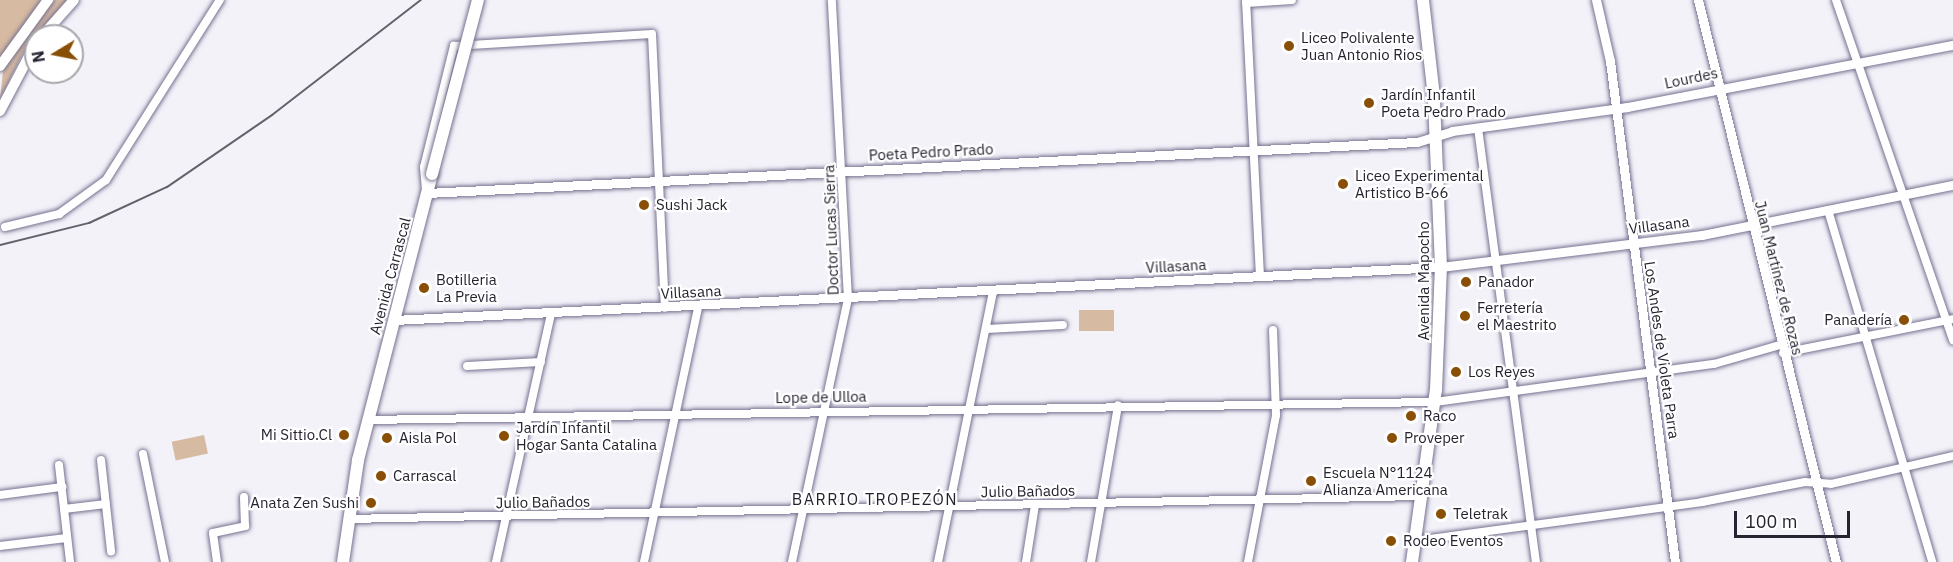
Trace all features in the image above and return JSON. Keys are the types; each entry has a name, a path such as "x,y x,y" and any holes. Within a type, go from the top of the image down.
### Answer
{"main road":[{"path":"0,66 48,0"},
{"path":"53,24 74,0"},
{"name":"Avenida Carrascal","path":"342,562 348,519 368,420 478,0"},
{"name":"Avenida Mapocho","path":"1412,562 1435,402 1441,267 1436,137 1423,0"},
{"path":"0,111 24,66"}],"street":[{"path":"5,226 59,214 106,180 220,0"},
{"name":"Doctor Lucas Sierra","path":"792,562 848,299 832,0"},
{"path":"1260,276 1246,1 1292,0"},
{"name":"Los Andes de Violeta Parra","path":"1596,0 1615,109 1675,562"},
{"name":"Juan Martínez de Rozas","path":"1698,0 1750,225 1836,562"},
{"path":"1836,0 1903,195 1949,319 1953,340"},
{"path":"427,193 424,167 454,46 652,34 665,308"},
{"name":"Lourdes","path":"1436,137 1478,128 1615,109 1953,45"},
{"path":"1478,128 1536,562"},
{"name":"Poeta Pedro Prado","path":"427,193 1254,151 1436,137"},
{"name":"Villasana","path":"394,320 698,307 1441,267 1633,243 1750,225 1953,185"},
{"path":"1828,210 1932,562"},
{"path":"938,562 993,291"},
{"path":"644,562 698,307"},
{"path":"496,562 551,313"},
{"name":"Lope de Ulloa","path":"368,420 1118,405 1435,402 1732,361 1782,349 1866,336 1949,319"},
{"path":"986,329 1063,325"},
{"path":"1248,562 1276,403 1273,330"},
{"path":"467,366 541,362"},
{"path":"1091,562 1118,405"},
{"path":"143,454 165,562"},
{"path":"1415,541 1668,507 1815,482 1837,483 1953,456"},
{"path":"101,460 111,551"},
{"path":"59,465 70,562"},
{"path":"0,495 62,487"},
{"name":"Julio Bañados","path":"348,519 1422,496"},
{"path":"217,562 213,533 245,526 244,497"},
{"path":"64,509 106,504"},
{"path":"1026,562 1035,505"},
{"path":"0,546 68,538"}],"shaded area":[{"path":"0,0 41,0 24,24 0,61"},
{"path":"55,0 68,0 48,24 33,24"},
{"path":"24,34 24,52 0,99 3,71"},
{"path":"1079,310 1114,310 1114,331 1079,331"},
{"path":"204,435 208,454 176,460 172,442"}],"railway":[{"path":"0,245 89,223 167,187 272,115 421,0"}],"place":[{"name":"Liceo Polivalente Juan Antonio Rios","path":"1289,46"},
{"name":"Jardín Infantil Poeta Pedro Prado","path":"1369,103"},
{"name":"Liceo Experimental Artistico B-66","path":"1343,184"},
{"name":"Sushi Jack","path":"644,205"},
{"name":"Panador","path":"1466,282"},
{"name":"Botilleria La Previa","path":"424,288"},
{"name":"Ferretería el Maestrito","path":"1465,316"},
{"name":"Panadería","path":"1904,320"},
{"name":"Los Reyes","path":"1456,372"},
{"name":"Raco","path":"1411,416"},
{"name":"Mi Sittio.Cl","path":"344,435"},
{"name":"Jardín Infantil Hogar Santa Catalina","path":"504,436"},
{"name":"Aisla Pol","path":"387,438"},
{"name":"Proveper","path":"1392,438"},
{"name":"Carrascal","path":"381,476"},
{"name":"Escuela N°1124 Alianza Americana","path":"1311,481"},
{"name":"Anata Zen Sushi","path":"371,503"},
{"name":"Teletrak","path":"1441,514"},
{"name":"Rodeo Eventos","path":"1391,541"}],"district":[{"name":"BARRIO TROPEZÓN","path":"875,499"}]}
